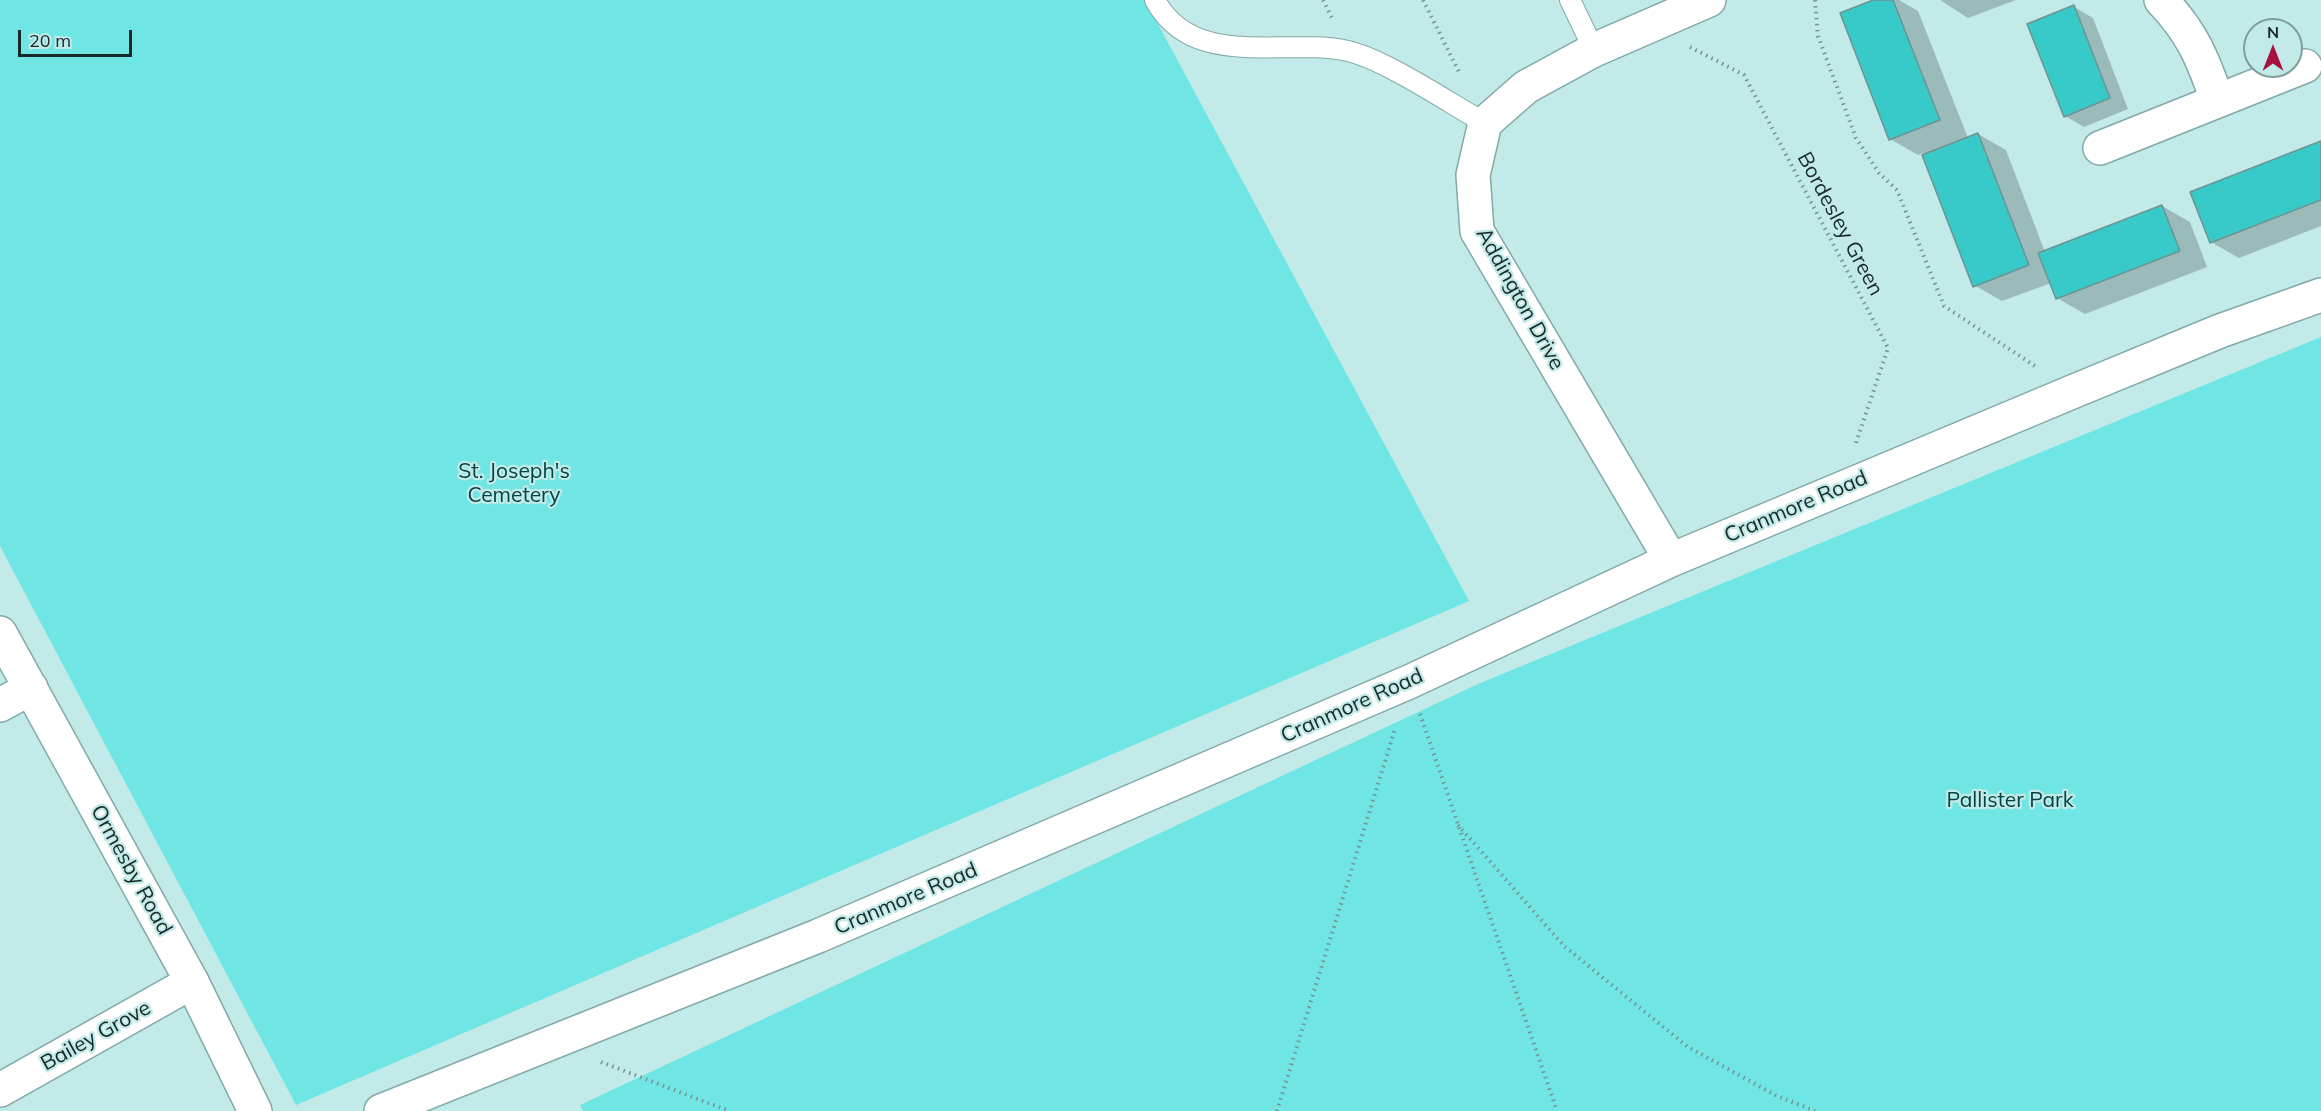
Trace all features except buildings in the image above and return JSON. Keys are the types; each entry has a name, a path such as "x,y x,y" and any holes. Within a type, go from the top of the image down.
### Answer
{"street":[{"path":"1485,123 1526,87 1594,50 1709,0"},
{"path":"2161,0 2182,22 2202,56 2217,100"},
{"path":"2100,148 2305,66"},
{"name":"Addington Drive","path":"1485,123 1473,175 1477,231 1671,560"},
{"name":"Cranmore Road","path":"381,1111 818,936 1409,682 1671,560 2072,392 2220,332 2321,295"},
{"name":"Ormesby Road","path":"0,633 192,982 255,1111"},
{"path":"0,705 31,688"},
{"name":"Bailey Grove","path":"0,1090 192,982"}],"lane":[{"path":"1155,0 1180,29 1205,41 1235,47 1316,47 1349,52 1380,64 1485,123"},
{"path":"1570,0 1594,50"}],"path":[{"path":"1423,0 1485,123"},
{"path":"1815,0 1818,36 1856,138 1879,172 1897,190 1944,306 1979,327 2072,392"},
{"name":"Bordesley Green","path":"1653,25 1744,75 1888,348 1842,488"},
{"path":"1409,682 1557,1111"},
{"path":"1277,1111 1409,682"},
{"path":"1458,825 1564,946 1688,1047 1777,1096 1815,1111"},
{"path":"550,1043 729,1111"}],"green space":[{"name":"St. Joseph's Cemetery","path":"0,0 1145,0 1469,601 296,1105 0,546"},
{"name":"Pallister Park","path":"2321,337 2321,1111 583,1111 580,1105 1478,684"}]}
